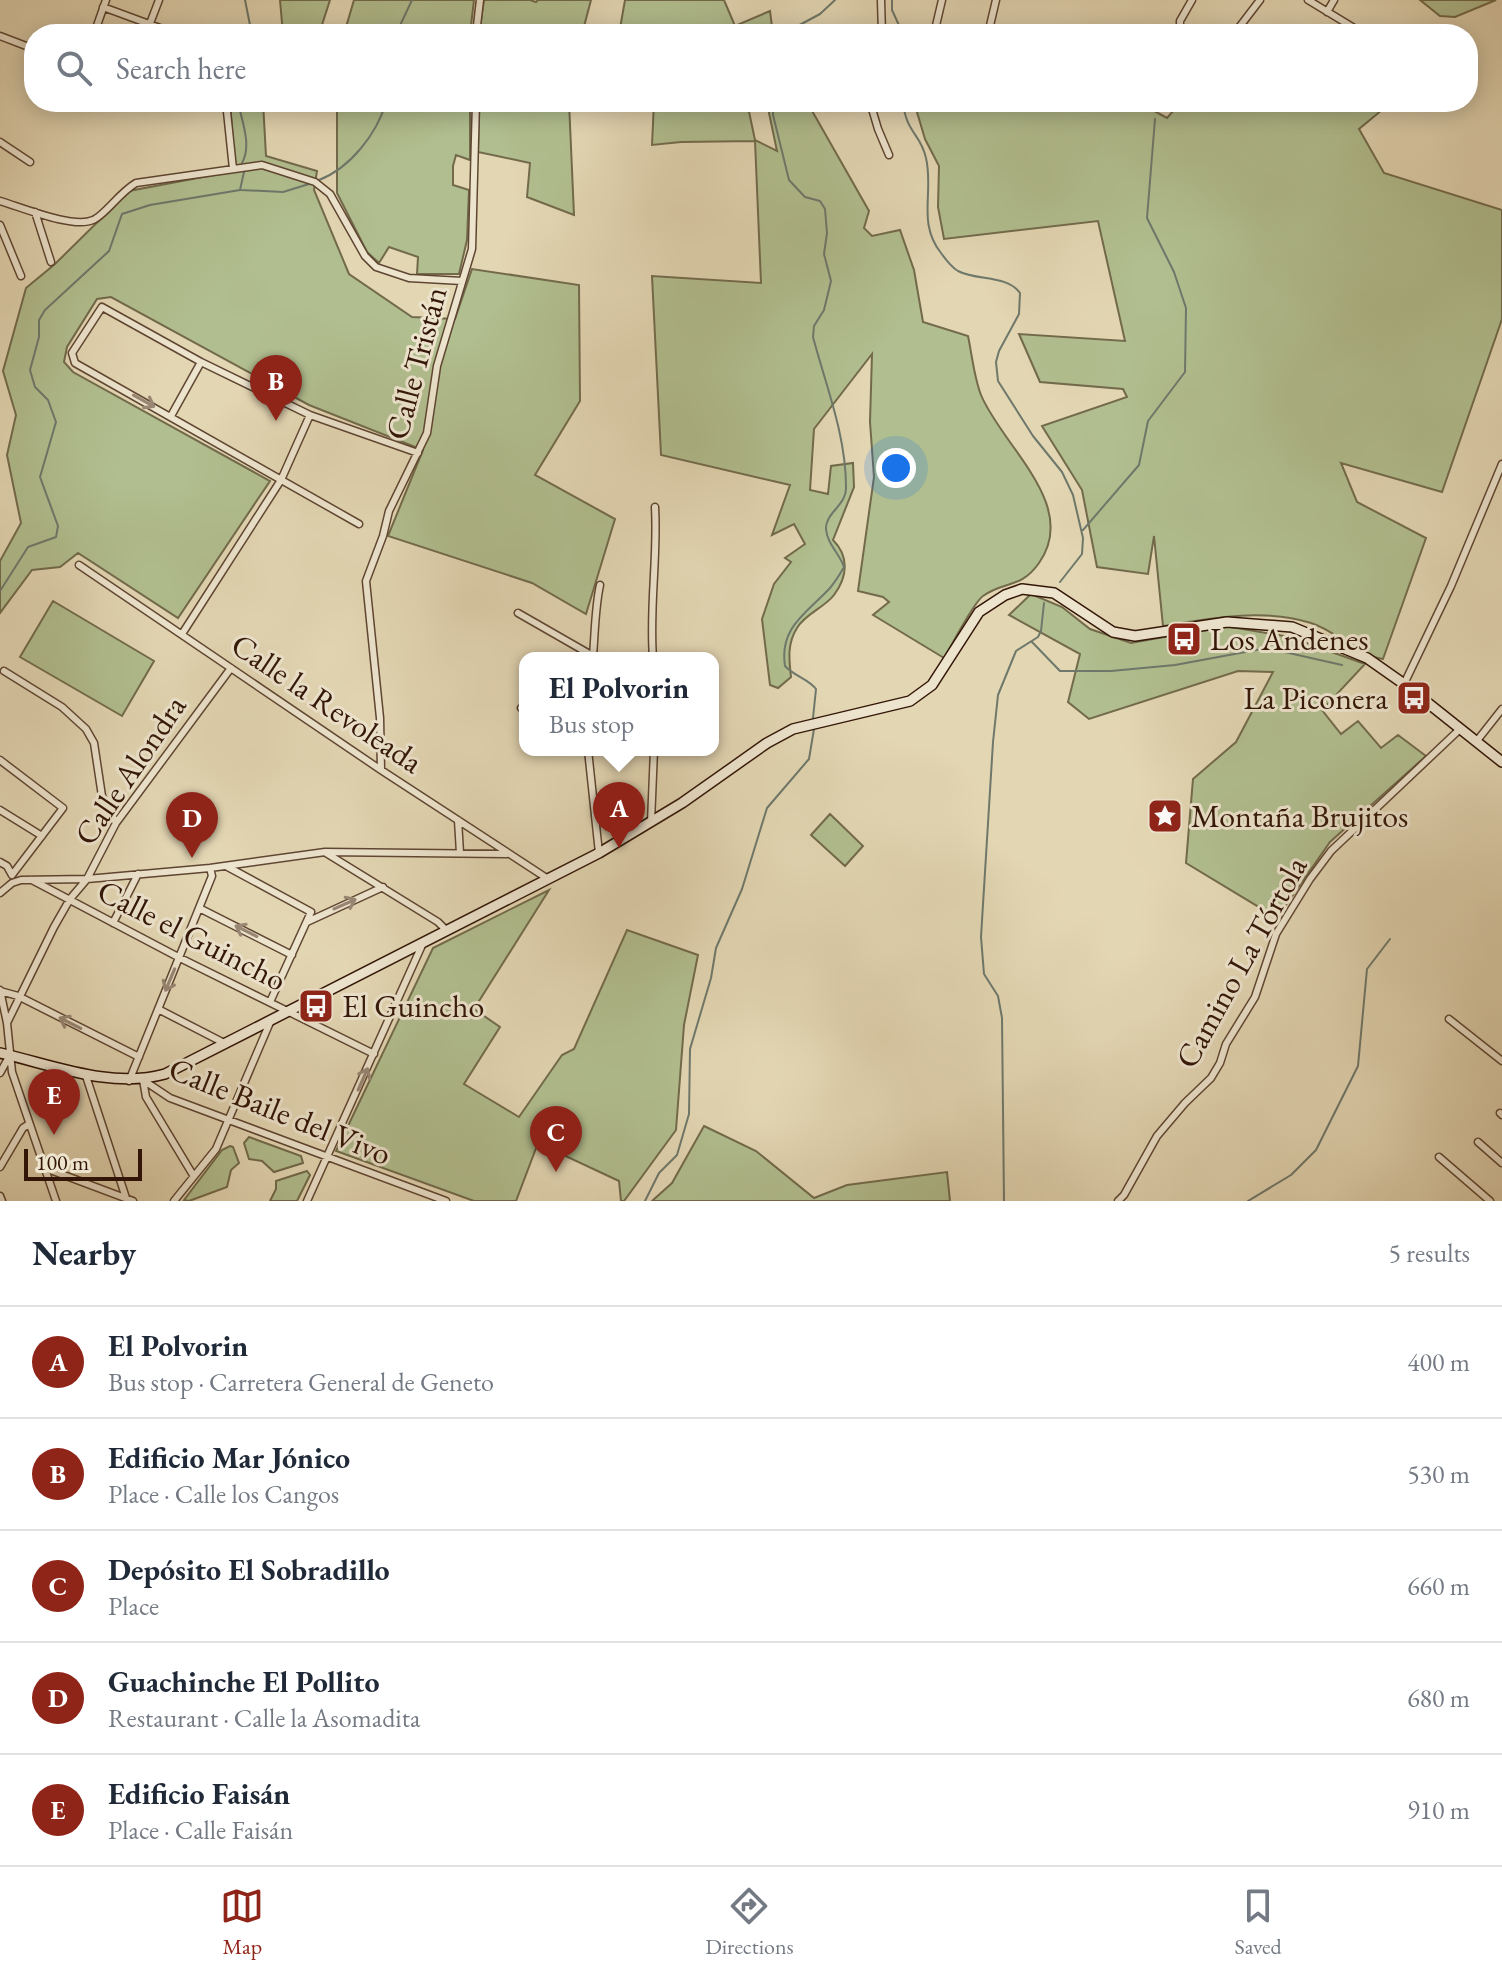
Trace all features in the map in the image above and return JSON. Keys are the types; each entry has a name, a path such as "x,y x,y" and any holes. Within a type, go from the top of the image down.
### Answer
{"main road":[{"path":"5,1054 129,1081 165,1074 599,853 793,729 910,701 932,685 979,612 1005,595 1022,589 1054,593 1113,632 1135,636 1227,622 1292,627 1367,658 1502,762"}],"street":[{"path":"150,24 159,0"},
{"path":"477,24 480,0"},
{"path":"881,0 882,24"},
{"path":"936,24 942,0"},
{"path":"990,24 996,0"},
{"path":"1180,24 1192,0"},
{"path":"1242,24 1260,0"},
{"path":"1308,0 1347,24"},
{"path":"1327,12 1334,0"},
{"path":"97,24 104,4 145,24"},
{"path":"0,36 24,45"},
{"path":"227,112 233,169"},
{"name":"Calle Tristán","path":"381,770 380,718 366,581 389,511 427,433 437,366 472,249 476,112"},
{"path":"873,112 889,155"},
{"path":"0,142 30,162"},
{"path":"0,201 75,222 93,220 123,191 136,183 262,165 315,182 330,194 365,256 376,267 409,278 462,281"},
{"path":"35,212 51,262"},
{"path":"0,225 21,276"},
{"path":"359,524 75,363 72,353 102,307 201,362 310,415 418,453"},
{"path":"171,416 201,362"},
{"path":"182,634 281,480 310,415"},
{"path":"1404,684 1451,586 1502,464"},
{"path":"653,652 651,615 657,537 655,507"},
{"name":"Calle la Revoleada","path":"79,565 381,770 549,879"},
{"path":"593,652 597,615 595,606 600,585"},
{"path":"518,613 584,652"},
{"name":"Calle Alondra","path":"7,1023 18,996 70,899 87,879 116,823 231,668"},
{"path":"4,671 62,707 86,729 94,743 102,796 116,823"},
{"path":"1476,742 1502,709"},
{"name":"Camino La Tórtola","path":"1118,1201 1157,1136 1211,1078 1226,1044 1255,997 1276,934 1310,879 1331,851 1460,729"},
{"path":"589,756 599,853"},
{"path":"651,822 654,756"},
{"path":"0,760 63,808 0,893"},
{"path":"0,810 42,836"},
{"path":"458,820 460,853"},
{"path":"12,879 87,879 210,868 325,852 507,854"},
{"path":"325,852 438,922 447,931"},
{"path":"0,862 7,866 12,879"},
{"path":"226,866 311,912 270,1002"},
{"path":"129,1081 212,876 210,868"},
{"path":"113,923 138,874"},
{"name":"Calle el Guincho","path":"31,879 180,958 374,1054"},
{"path":"307,922 383,887"},
{"path":"199,908 292,955"},
{"path":"307,1201 423,943"},
{"path":"0,990 18,996 139,1057"},
{"path":"0,990 7,1023 0,1073"},
{"path":"158,1009 226,1044"},
{"path":"1449,1019 1502,1061"},
{"path":"174,1201 216,1149 271,1020"},
{"path":"5,1054 56,1201"},
{"path":"85,1073 130,1200"},
{"path":"143,1080 146,1097 193,1175"},
{"name":"Calle Baile del Vivo","path":"143,1080 170,1098 446,1201"},
{"path":"0,1167 23,1128 29,1124"},
{"path":"1478,1142 1502,1163"},
{"path":"1439,1157 1490,1201"},
{"path":"45,1168 130,1200"}],"green space":[{"path":"280,0 330,0 322,24 282,24"},
{"path":"354,0 474,0 471,24 347,24"},
{"path":"484,0 591,0 585,24 480,24"},
{"path":"625,0 724,0 734,24 621,24"},
{"path":"1420,0 1496,0 1455,17 1440,16"},
{"path":"770,11 772,24 740,24"},
{"path":"231,112 264,112 266,156 317,171 314,190 349,274 412,317 455,319 472,269 579,285 580,401 535,475 615,519 586,614 532,583 388,536 423,450 309,405 111,297 97,299 67,347 64,362 73,372 270,481 178,618 78,553 60,567 32,570 0,613 0,561 21,523 7,455 16,415 3,371 26,288 55,264 129,191 235,171"},
{"path":"337,112 470,112 470,160 456,155 453,166 453,185 469,190 467,240 459,274 417,274 418,257 389,247 379,263 367,252 337,193"},
{"path":"479,112 569,112 574,215 527,197 530,163 478,152"},
{"path":"654,112 749,112 755,140 777,151 769,112 813,112 869,211 864,228 872,236 900,230 914,270 923,322 968,336 981,395 1044,498 1050,519 1049,541 1039,563 1025,577 990,591 979,600 944,658 873,615 889,602 883,597 858,591 874,477 870,422 872,354 814,429 810,490 828,494 831,466 853,463 854,487 833,540 844,559 842,581 830,600 800,623 794,634 790,652 791,677 778,688 770,685 762,619 774,584 791,562 785,558 805,544 794,524 772,535 790,485 661,455 652,276 761,283 755,141 652,145"},
{"path":"917,112 1156,112 1167,118 1172,112 1380,112 1359,129 1384,173 1502,210 1502,319 1442,492 1341,463 1357,502 1426,538 1383,659 1364,653 1320,627 1293,618 1237,616 1163,626 1154,536 1148,574 1097,567 1082,490 1042,426 1127,397 1123,389 1040,382 1019,334 1125,341 1098,221 944,239 938,207 939,166 925,139"},
{"path":"1031,594 1062,607 1090,629 1131,643 1225,626 1290,637 1365,664 1322,710 1341,734 1358,721 1381,748 1398,735 1426,756 1330,842 1277,918 1186,863 1193,779 1236,742 1273,672 1238,671 1089,719 1068,702 1080,654 1009,615"},
{"path":"53,601 154,661 122,716 20,657"},
{"path":"830,814 863,846 845,866 811,835"},
{"path":"549,890 474,1009 500,1027 464,1084 519,1117 562,1055 574,1049 627,930 698,955 684,1025 676,1130 624,1201 621,1201 619,1181 538,1143 516,1201 474,1201 336,1151 433,948"},
{"path":"704,1126 756,1151 814,1198 847,1185 947,1172 950,1201 652,1201 672,1183"},
{"path":"249,1137 301,1156 303,1163 274,1172 262,1161 249,1159 244,1143"},
{"path":"230,1146 239,1163 231,1170 227,1187 189,1201 184,1200 222,1150"},
{"path":"307,1171 310,1175 297,1201 270,1201 276,1181"}],"waterway":[{"path":"245,0 250,24"},
{"path":"401,24 412,0"},
{"path":"801,24 820,14 835,0"},
{"path":"892,0 892,10 898,24"},
{"path":"241,112 246,141 242,163"},
{"path":"319,180 341,167 361,148 383,112"},
{"path":"773,112 789,180 805,197 820,201 825,209 827,233 824,254 831,281 824,310 814,326 813,337 839,430 845,468 845,493 829,518 826,529 844,567 830,588 797,622 786,641 784,652 785,666 816,689 813,718"},
{"path":"905,112 926,158 928,219 934,242 958,271 1008,283 1020,293 1019,314 996,362 998,381 1033,436 1062,472 1073,495 1083,538 1082,554 1060,582"},
{"name":"La Piconera","path":"1083,530 1139,465 1148,421 1185,372 1186,308 1174,272 1147,218 1155,119"},
{"path":"0,591 28,547 56,537 58,526 40,477 56,422 48,400 35,387 30,370 39,337 39,320 45,310 109,251 122,214 150,205 240,190 244,172"},
{"path":"241,190 283,192 309,184"},
{"path":"1004,1201 1002,1018 998,996 984,974 981,937 993,742 998,695 1016,651 1038,637 1044,603"},
{"path":"1032,642 1060,671 1111,671 1175,665 1267,648 1342,665"},
{"path":"645,1201 659,1173 677,1155 689,1114 690,1049 711,978 716,948 742,889 767,808 809,759 814,729"},
{"path":"1248,1201 1291,1175 1316,1150 1358,1066 1367,969 1390,939"}],"place":[{"name":"Edificio Mar Jónico","path":"276,421"},
{"name":"Los Andenes","path":"1184,639"},
{"name":"La Piconera","path":"1414,698"},
{"name":"Montaña Brujitos","path":"1165,816"},
{"name":"El Polvorin","path":"619,848"},
{"name":"Guachinche El Pollito","path":"192,858"},
{"name":"El Guincho","path":"316,1006"},
{"name":"Edificio Faisán","path":"54,1135"},
{"name":"Depósito El Sobradillo","path":"556,1172"}]}
